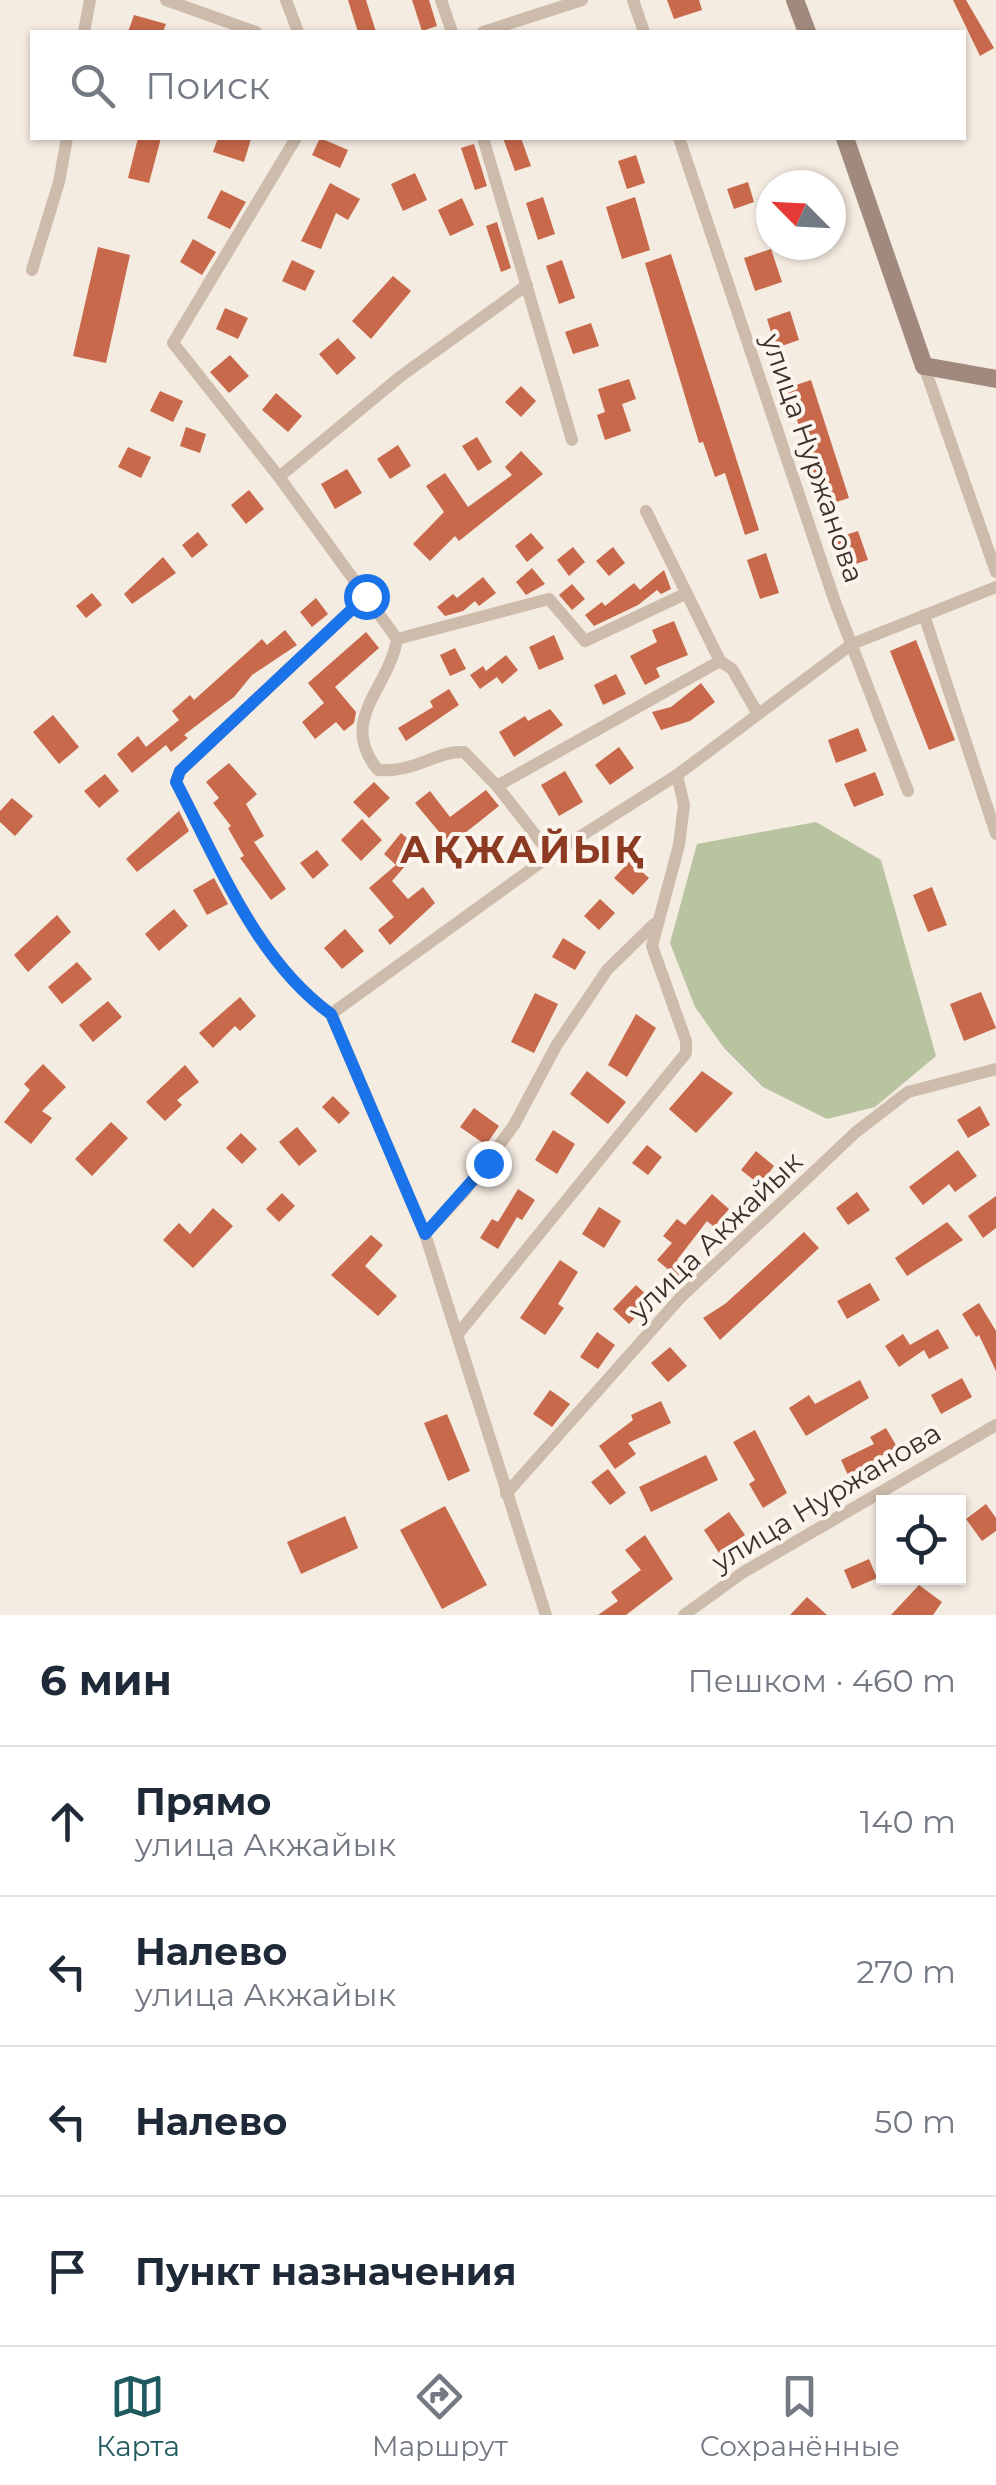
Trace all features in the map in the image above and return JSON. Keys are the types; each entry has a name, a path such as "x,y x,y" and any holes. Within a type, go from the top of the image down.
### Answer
{"main road":[{"path":"796,0 806,30"},
{"path":"846,140 924,366 996,379"}],"street":[{"path":"84,30 90,0"},
{"path":"166,0 250,30"},
{"path":"286,0 297,30"},
{"path":"442,0 451,30"},
{"path":"488,30 582,0"},
{"path":"633,0 643,30"},
{"path":"32,270 59,182 67,140"},
{"path":"295,140 173,343 279,477 397,639 394,658 366,713 360,740 366,754 378,770 399,771 452,751 464,752 497,786 551,855"},
{"path":"484,140 572,440"},
{"name":"улица Нуржанова","path":"680,140 852,644 908,790"},
{"path":"279,477 402,376 527,284"},
{"path":"924,366 996,572"},
{"path":"646,511 720,661 732,670 758,714"},
{"path":"331,1014 551,855 678,775 852,644 996,588"},
{"path":"397,639 549,600 585,641 686,594"},
{"path":"366,596 180,771 176,782 248,918 301,992 331,1014 425,1234 546,1615"},
{"path":"924,615 996,834"},
{"path":"497,786 720,661"},
{"path":"458,1334 686,1053 686,1041 652,946 654,924 679,844 684,805 678,775"},
{"path":"425,1234 465,1192 514,1126 556,1046 607,970 654,924"},
{"name":"улица Акжайык","path":"506,1494 680,1298 856,1132 908,1092 996,1069"},
{"name":"улица Нуржанова","path":"684,1615 742,1573 996,1426"}],"green space":[{"path":"816,822 881,860 936,1056 875,1107 827,1119 763,1087 724,1048 695,1007 670,943 697,844"}],"building":[{"path":"348,0 366,0 375,30 357,30"},
{"path":"412,0 429,0 437,26 422,30"},
{"path":"667,0 699,0 702,10 674,19"},
{"path":"953,0 966,0 994,48 980,56"},
{"path":"134,15 166,24 164,30 129,30"},
{"path":"138,140 160,140 149,183 128,178"},
{"path":"217,140 251,140 244,162 213,152"},
{"path":"319,140 348,150 340,168 312,155"},
{"path":"504,140 522,140 531,166 515,171"},
{"path":"474,144 487,186 475,190 461,148"},
{"path":"636,155 645,183 627,189 618,161"},
{"path":"415,173 427,200 403,211 391,184"},
{"path":"748,182 754,202 734,209 727,189"},
{"path":"330,183 360,199 348,220 336,213 321,249 301,241"},
{"path":"221,190 246,202 230,229 207,218"},
{"path":"543,197 555,234 538,240 526,203"},
{"path":"635,197 650,250 622,259 606,207"},
{"path":"462,198 474,225 450,236 438,210"},
{"path":"497,222 511,268 501,272 486,226"},
{"path":"193,239 216,252 202,275 180,262"},
{"path":"98,247 130,255 106,363 73,356"},
{"path":"671,254 759,530 745,535 725,473 715,477 703,442 699,443 645,263"},
{"path":"756,254 756,260 775,260 782,282 755,291 744,258"},
{"path":"292,260 315,271 305,291 282,281"},
{"path":"562,260 575,298 559,304 546,266"},
{"path":"393,276 411,291 371,339 352,321"},
{"path":"225,308 248,318 238,339 216,329"},
{"path":"790,311 799,340 776,348 767,319"},
{"path":"591,323 599,346 573,354 565,332"},
{"path":"338,338 356,358 337,375 319,354"},
{"path":"230,355 249,376 229,393 210,372"},
{"path":"629,379 636,399 622,404 631,431 605,440 597,415 605,412 598,389"},
{"path":"811,380 849,498 824,506 787,388"},
{"path":"521,386 536,401 521,417 505,402"},
{"path":"160,391 183,401 173,422 150,411"},
{"path":"276,393 302,416 288,432 262,410"},
{"path":"186,427 206,434 200,453 180,446"},
{"path":"477,437 492,462 478,471 462,446"},
{"path":"398,445 411,466 390,479 377,459"},
{"path":"128,447 151,457 141,478 118,467"},
{"path":"521,451 543,474 459,541 455,536 430,561 413,544 444,512 426,486 445,473 468,507 512,475 505,467"},
{"path":"347,469 362,493 335,509 321,484"},
{"path":"249,490 264,509 246,524 231,505"},
{"path":"858,531 868,560 842,568 833,539"},
{"path":"198,532 208,545 192,558 182,545"},
{"path":"531,533 544,548 527,562 515,546"},
{"path":"573,547 585,562 569,576 557,560"},
{"path":"613,547 625,563 609,576 596,561"},
{"path":"766,553 779,593 760,599 747,560"},
{"path":"163,557 176,573 132,604 124,594"},
{"path":"532,568 545,584 526,595 516,582"},
{"path":"664,570 671,589 661,594 657,590 638,605 594,626 585,615 602,602 605,606 634,583 640,590"},
{"path":"483,577 496,593 479,606 475,601 463,611 445,616 437,607 453,594 457,598"},
{"path":"572,584 585,599 572,610 559,595"},
{"path":"92,593 102,605 86,618 76,606"},
{"path":"316,598 328,614 312,627 300,612"},
{"path":"674,621 688,655 656,668 660,677 645,685 630,656 657,642 652,630"},
{"path":"285,630 297,645 252,675 234,697 184,735 188,738 171,752 166,745 132,773 117,754 138,736 146,747 179,720 172,711 190,695 194,700 262,639 267,645"},
{"path":"366,632 379,648 335,687 356,712 354,723 344,731 336,722 315,739 302,722 324,703 308,683"},
{"path":"554,635 564,659 539,670 529,647"},
{"path":"916,640 955,740 929,750 890,651"},
{"path":"455,648 466,669 450,676 440,655"},
{"path":"506,655 518,670 502,684 497,677 480,689 470,675 483,666 486,671"},
{"path":"616,674 626,694 603,705 594,685"},
{"path":"701,683 715,702 690,721 661,730 652,712 671,707"},
{"path":"449,689 459,705 406,741 398,728 433,707 430,701"},
{"path":"550,709 563,725 514,757 499,732 525,716 528,721"},
{"path":"53,715 79,747 59,764 33,732"},
{"path":"858,728 867,751 836,763 828,740"},
{"path":"619,747 634,768 610,785 595,765"},
{"path":"229,763 257,794 246,804 264,836 254,842 286,889 271,900 240,858 244,856 228,828 231,826 213,803 219,798 206,782"},
{"path":"565,771 583,802 559,816 541,785"},
{"path":"875,772 884,795 854,807 844,784"},
{"path":"105,774 119,791 99,808 84,791"},
{"path":"374,782 390,798 369,818 353,802"},
{"path":"486,790 499,806 450,845 415,803 430,791 450,817"},
{"path":"12,798 33,816 15,836 0,822 0,811"},
{"path":"179,811 189,831 137,872 126,859"},
{"path":"362,819 382,840 361,861 341,840"},
{"path":"401,833 420,849 392,881 408,899 423,887 435,903 390,945 378,930 394,917 369,888 396,865 384,854"},
{"path":"317,850 329,865 313,879 300,863"},
{"path":"630,861 649,878 633,895 614,878"},
{"path":"214,878 228,904 207,915 193,890"},
{"path":"932,887 947,925 928,932 913,895"},
{"path":"600,899 615,913 599,930 584,916"},
{"path":"174,909 188,926 159,951 145,934"},
{"path":"57,915 71,932 28,972 14,955"},
{"path":"345,929 364,951 342,969 324,948"},
{"path":"563,938 586,952 575,970 552,957"},
{"path":"77,962 92,979 62,1004 48,987"},
{"path":"981,992 996,1028 964,1041 950,1004"},
{"path":"535,993 558,1004 534,1053 511,1042"},
{"path":"240,997 256,1016 240,1031 235,1026 213,1048 199,1033"},
{"path":"108,1001 122,1017 93,1042 79,1025"},
{"path":"636,1014 656,1028 627,1077 608,1065"},
{"path":"43,1064 66,1087 42,1111 52,1118 31,1144 4,1122 30,1090 24,1084"},
{"path":"185,1065 199,1082 177,1100 182,1105 165,1121 146,1102"},
{"path":"587,1071 626,1102 608,1124 570,1094"},
{"path":"702,1071 733,1093 696,1133 669,1109"},
{"path":"333,1096 350,1113 339,1124 322,1107"},
{"path":"980,1106 990,1125 968,1138 957,1120"},
{"path":"474,1108 499,1126 486,1145 460,1127"},
{"path":"111,1122 128,1138 92,1176 75,1159"},
{"path":"297,1127 317,1151 299,1166 279,1142"},
{"path":"553,1130 575,1144 557,1174 535,1160"},
{"path":"241,1133 257,1149 242,1164 226,1148"},
{"path":"647,1145 662,1157 648,1175 632,1163"},
{"path":"958,1150 977,1176 955,1192 949,1184 923,1205 909,1187"},
{"path":"756,1151 774,1166 760,1185 741,1170"},
{"path":"518,1189 535,1200 522,1220 517,1217 498,1249 480,1238 492,1219 498,1222"},
{"path":"857,1192 870,1210 848,1225 836,1208"},
{"path":"282,1193 295,1206 279,1222 266,1209"},
{"path":"712,1194 729,1209 714,1227 707,1221 677,1260 686,1267 677,1277 657,1260 672,1243 663,1236 677,1219 685,1225"},
{"path":"996,1196 996,1228 983,1238 968,1216"},
{"path":"599,1207 621,1221 604,1248 582,1234"},
{"path":"213,1208 233,1226 193,1268 163,1240 179,1223 190,1234"},
{"path":"947,1222 963,1240 907,1276 895,1258"},
{"path":"804,1232 819,1248 720,1340 703,1318 725,1304"},
{"path":"371,1235 383,1245 365,1266 397,1296 378,1316 331,1275"},
{"path":"560,1260 578,1272 558,1304 564,1308 545,1335 520,1318"},
{"path":"870,1283 880,1300 847,1319 837,1301"},
{"path":"636,1285 652,1300 629,1324 613,1309"},
{"path":"979,1303 996,1331 996,1371 979,1335 976,1337 962,1314"},
{"path":"938,1329 949,1348 929,1359 924,1350 899,1367 885,1346 903,1334 910,1345"},
{"path":"597,1332 615,1345 598,1369 580,1357"},
{"path":"670,1347 687,1366 668,1382 651,1363"},
{"path":"962,1378 972,1397 941,1414 931,1395"},
{"path":"860,1380 869,1398 806,1436 789,1408 809,1395 815,1404"},
{"path":"550,1390 570,1404 552,1427 533,1414"},
{"path":"661,1401 671,1423 628,1443 636,1454 615,1469 599,1446 633,1420 631,1415"},
{"path":"447,1414 470,1471 448,1481 424,1423"},
{"path":"886,1428 897,1447 848,1475 841,1460 874,1444 870,1437"},
{"path":"755,1430 787,1493 763,1508 749,1484 755,1480 733,1442"},
{"path":"706,1455 718,1480 651,1512 639,1487"},
{"path":"608,1469 626,1493 610,1505 591,1482"},
{"path":"986,1504 996,1518 996,1531 982,1541 966,1519"},
{"path":"445,1506 487,1585 442,1609 400,1530"},
{"path":"729,1512 745,1535 719,1553 704,1530"},
{"path":"345,1516 358,1548 301,1574 287,1542"},
{"path":"645,1535 673,1579 626,1615 598,1615 618,1601 611,1592 641,1570 625,1550"},
{"path":"869,1559 876,1578 852,1589 844,1570"},
{"path":"919,1585 942,1602 933,1615 891,1615"},
{"path":"807,1597 827,1615 790,1615"}],"district":[{"name":"АҚЖАЙЫҚ","path":"523,850"}],"route":[{"path":"366,596 180,771 176,782 248,918 301,992 331,1014 425,1234 488,1163"}]}
